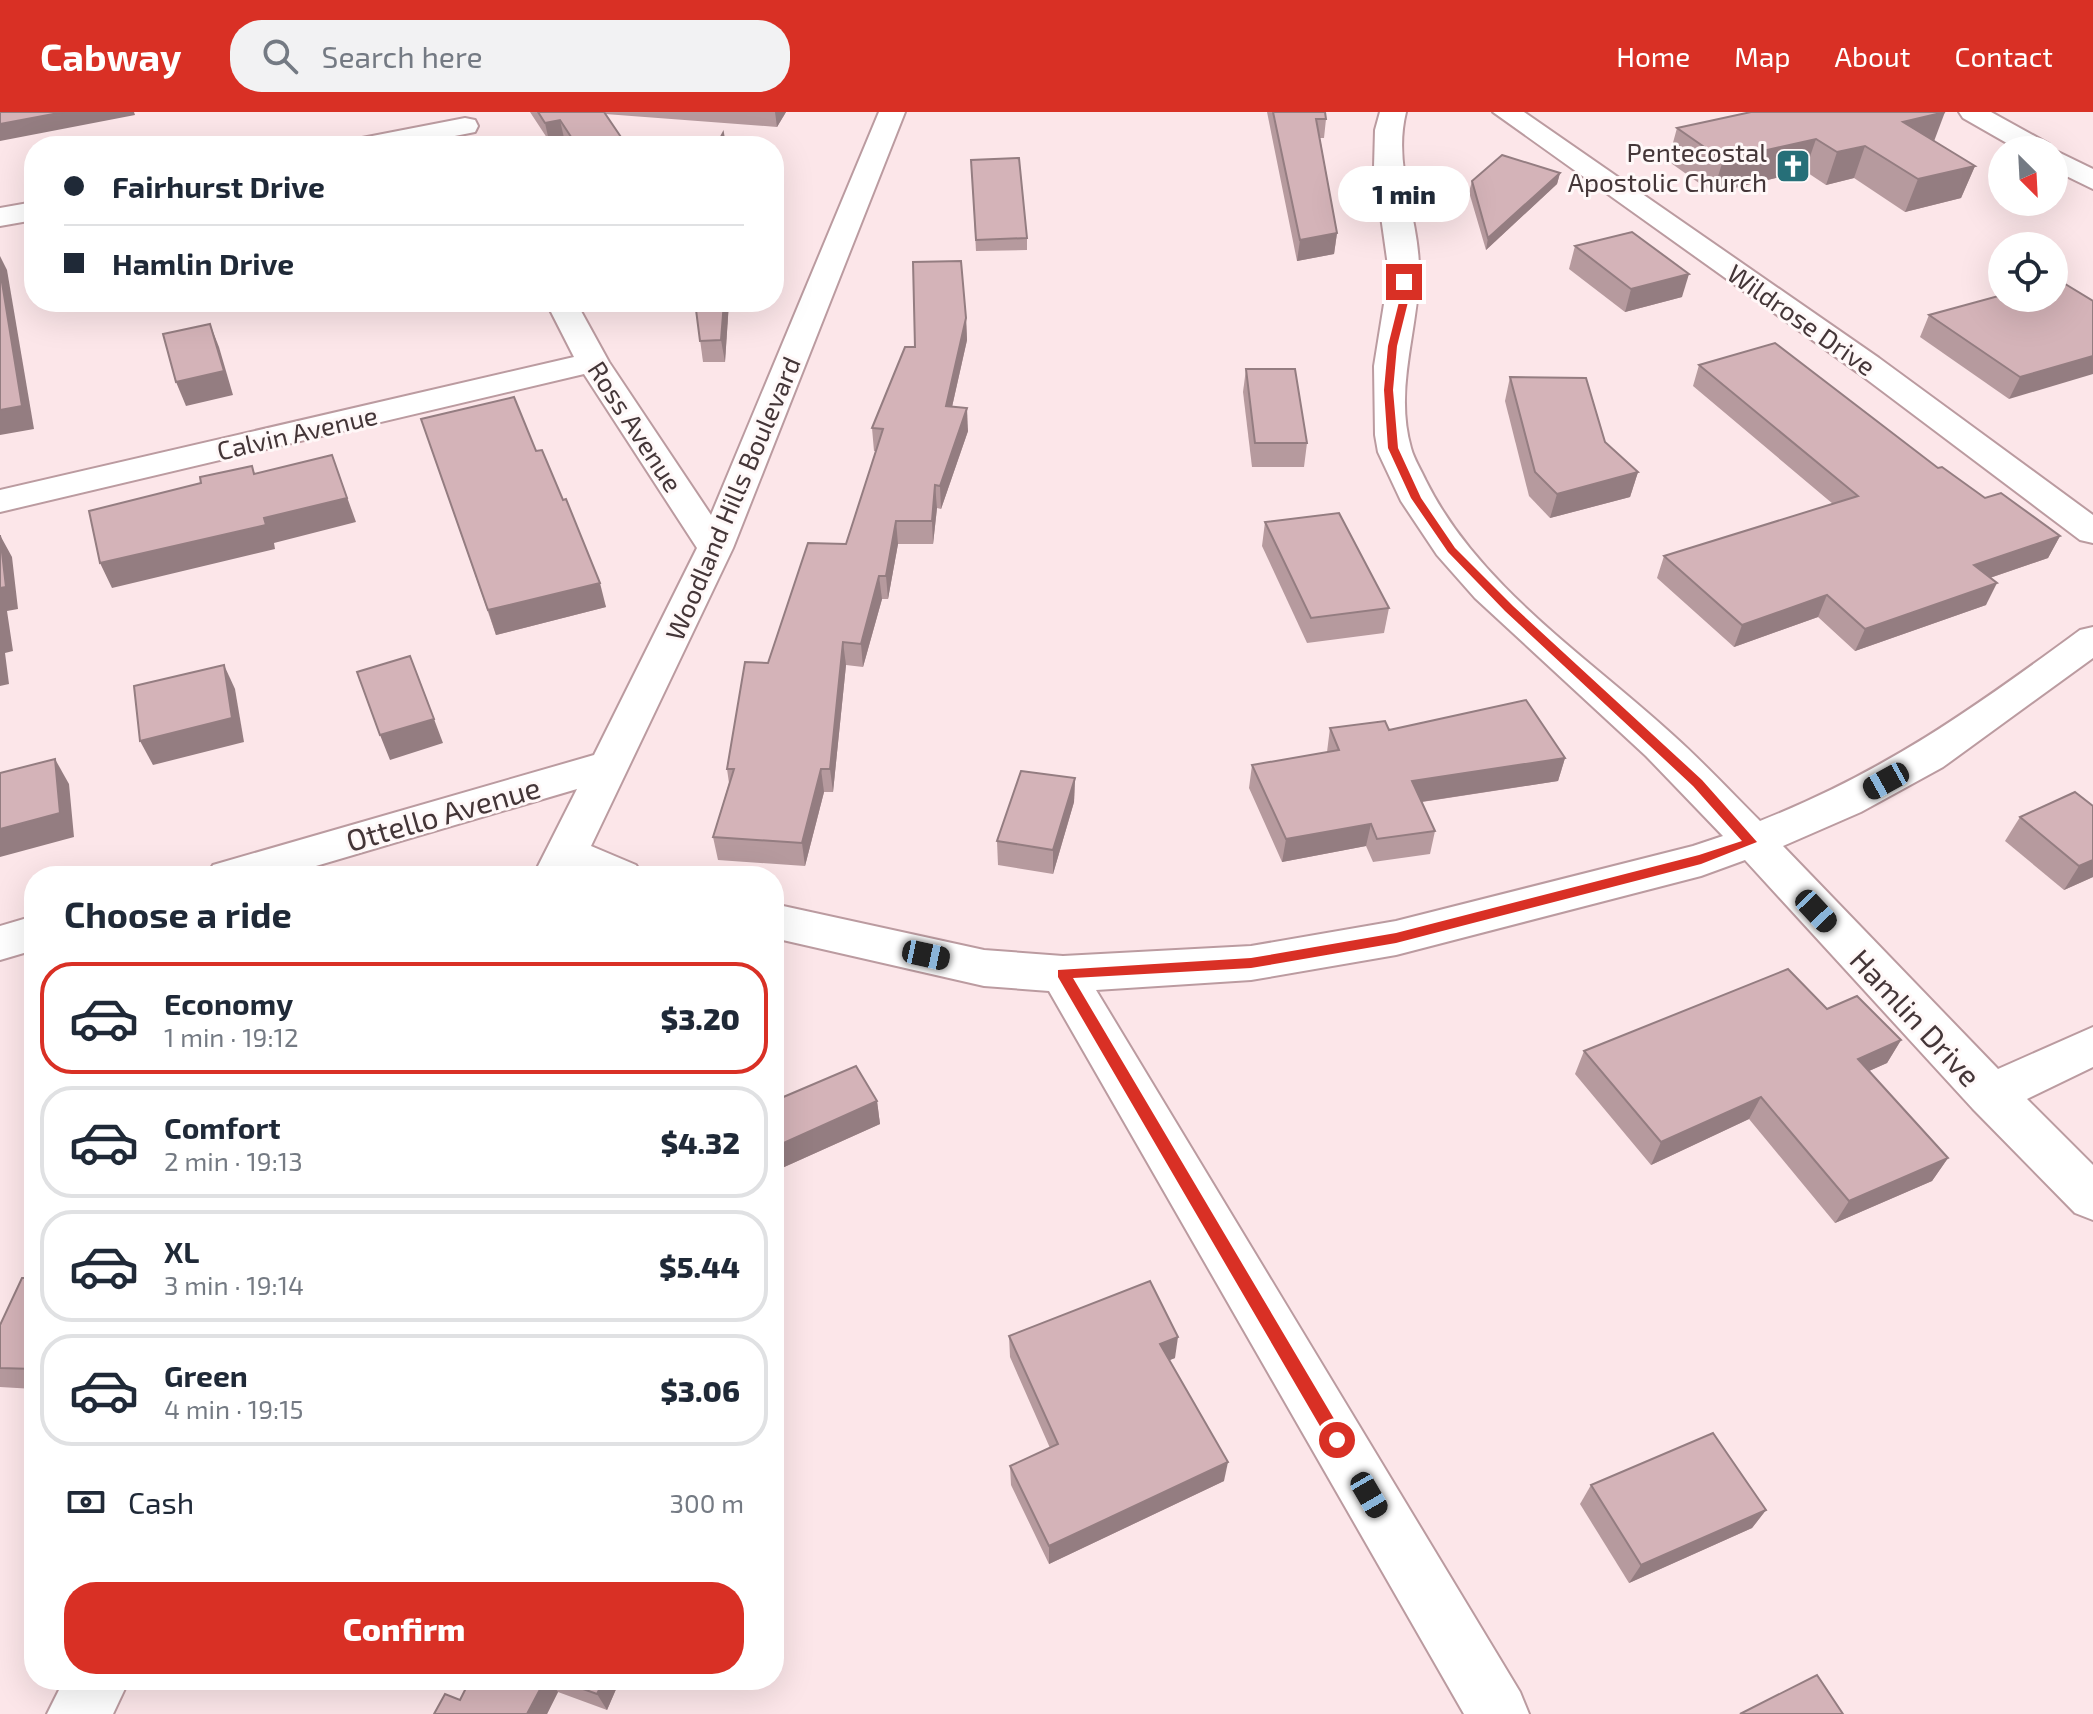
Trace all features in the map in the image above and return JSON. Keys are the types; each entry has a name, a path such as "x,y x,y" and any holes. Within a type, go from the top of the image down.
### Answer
{"street":[{"name":"Woodland Hills Boulevard","path":"561,864 715,548 892,112"},
{"name":"Hamlin Drive","path":"1393,112 1386,147 1404,261 1404,288 1392,346 1389,390 1393,448 1416,498 1451,550 1509,609 1697,783 1990,1095 2093,1198"},
{"name":"Wildrose Drive","path":"1506,112 1868,365 2093,532"},
{"path":"1972,112 2014,136"},
{"path":"420,136 466,128"},
{"path":"2068,166 2093,181"},
{"path":"0,217 24,213"},
{"name":"Ross Avenue","path":"566,312 593,362 715,548"},
{"name":"Calvin Avenue","path":"0,501 593,362"},
{"path":"784,923 984,968 1063,974 1251,963 1396,938 1701,860 1750,842 1864,793 1930,756 2093,639"},
{"name":"Ottello Avenue","path":"262,866 612,764"},
{"path":"0,943 24,936"},
{"path":"1063,974 1498,1714"},
{"path":"1990,1095 2093,1046"},
{"path":"78,1714 93,1690"}],"building":[{"path":"0,112 64,112 0,124"},
{"path":"538,112 604,112 620,136 570,136 560,120 545,123"},
{"path":"1273,112 1325,112 1326,119 1316,119 1337,233 1300,240"},
{"path":"1751,112 1945,112 1903,122 1975,166 1918,179 1865,146 1837,152 1816,139 1723,160 1677,128"},
{"path":"1502,155 1560,173 1488,238 1472,181"},
{"path":"1019,158 1027,238 976,240 971,160"},
{"path":"1632,232 1689,274 1631,289 1575,246"},
{"path":"961,261 966,318 946,406 967,408 940,486 935,485 932,521 896,521 886,576 879,576 861,644 843,642 830,769 821,769 802,843 713,837 734,769 727,769 745,662 768,663 808,543 846,544 883,429 872,428 905,347 915,347 913,262"},
{"path":"0,270 22,406 0,410"},
{"path":"2068,286 2093,301 2093,356 2020,377 1929,315 1988,299 1988,312 2068,312"},
{"path":"696,312 723,312 721,340 700,341"},
{"path":"210,324 224,371 176,382 163,334"},
{"path":"1775,343 1938,468 1942,467 1985,498 2001,493 2060,536 1974,565 1997,583 1865,629 1827,595 1742,625 1664,556 1858,496 1699,365"},
{"path":"1246,369 1295,369 1307,443 1255,443"},
{"path":"1510,377 1586,378 1605,442 1638,472 1557,494 1535,472"},
{"path":"514,397 536,451 542,450 563,500 566,499 600,583 488,610 421,419"},
{"path":"332,455 347,498 264,518 266,525 100,563 89,511 201,483 200,477 252,466 254,474"},
{"path":"1339,513 1389,608 1311,618 1265,522"},
{"path":"0,535 6,587 0,588"},
{"path":"410,656 434,719 380,735 357,672"},
{"path":"224,665 232,718 140,741 134,686"},
{"path":"1526,700 1565,758 1412,781 1435,831 1377,839 1371,824 1286,839 1252,765 1339,750 1330,728 1385,721 1389,730"},
{"path":"55,759 60,813 0,829 0,773"},
{"path":"1021,771 1075,778 1053,850 997,841"},
{"path":"2075,792 2093,806 2093,860 2079,866 2020,817"},
{"path":"1788,969 1827,1009 1857,996 1901,1040 1858,1059 1948,1158 1849,1201 1761,1097 1661,1142 1584,1051"},
{"path":"856,1066 877,1101 784,1143 784,1097"},
{"path":"24,1278 24,1369 0,1368 0,1325"},
{"path":"1150,1281 1178,1337 1160,1344 1228,1462 1049,1546 1010,1466 1058,1444 1009,1336"},
{"path":"1713,1433 1766,1510 1641,1565 1591,1485"},
{"path":"1817,1675 1843,1714 1740,1714"},
{"path":"465,1690 540,1690 527,1714 434,1714 445,1694 460,1700"}],"place":[{"name":"Pentecostal Apostolic Church","path":"1793,166"}],"route":[{"path":"1337,1440 1063,974 1251,963 1396,938 1701,860 1750,842 1697,783 1509,609 1451,550 1416,498 1393,448 1389,390 1392,346 1403,302 1404,282"}]}
